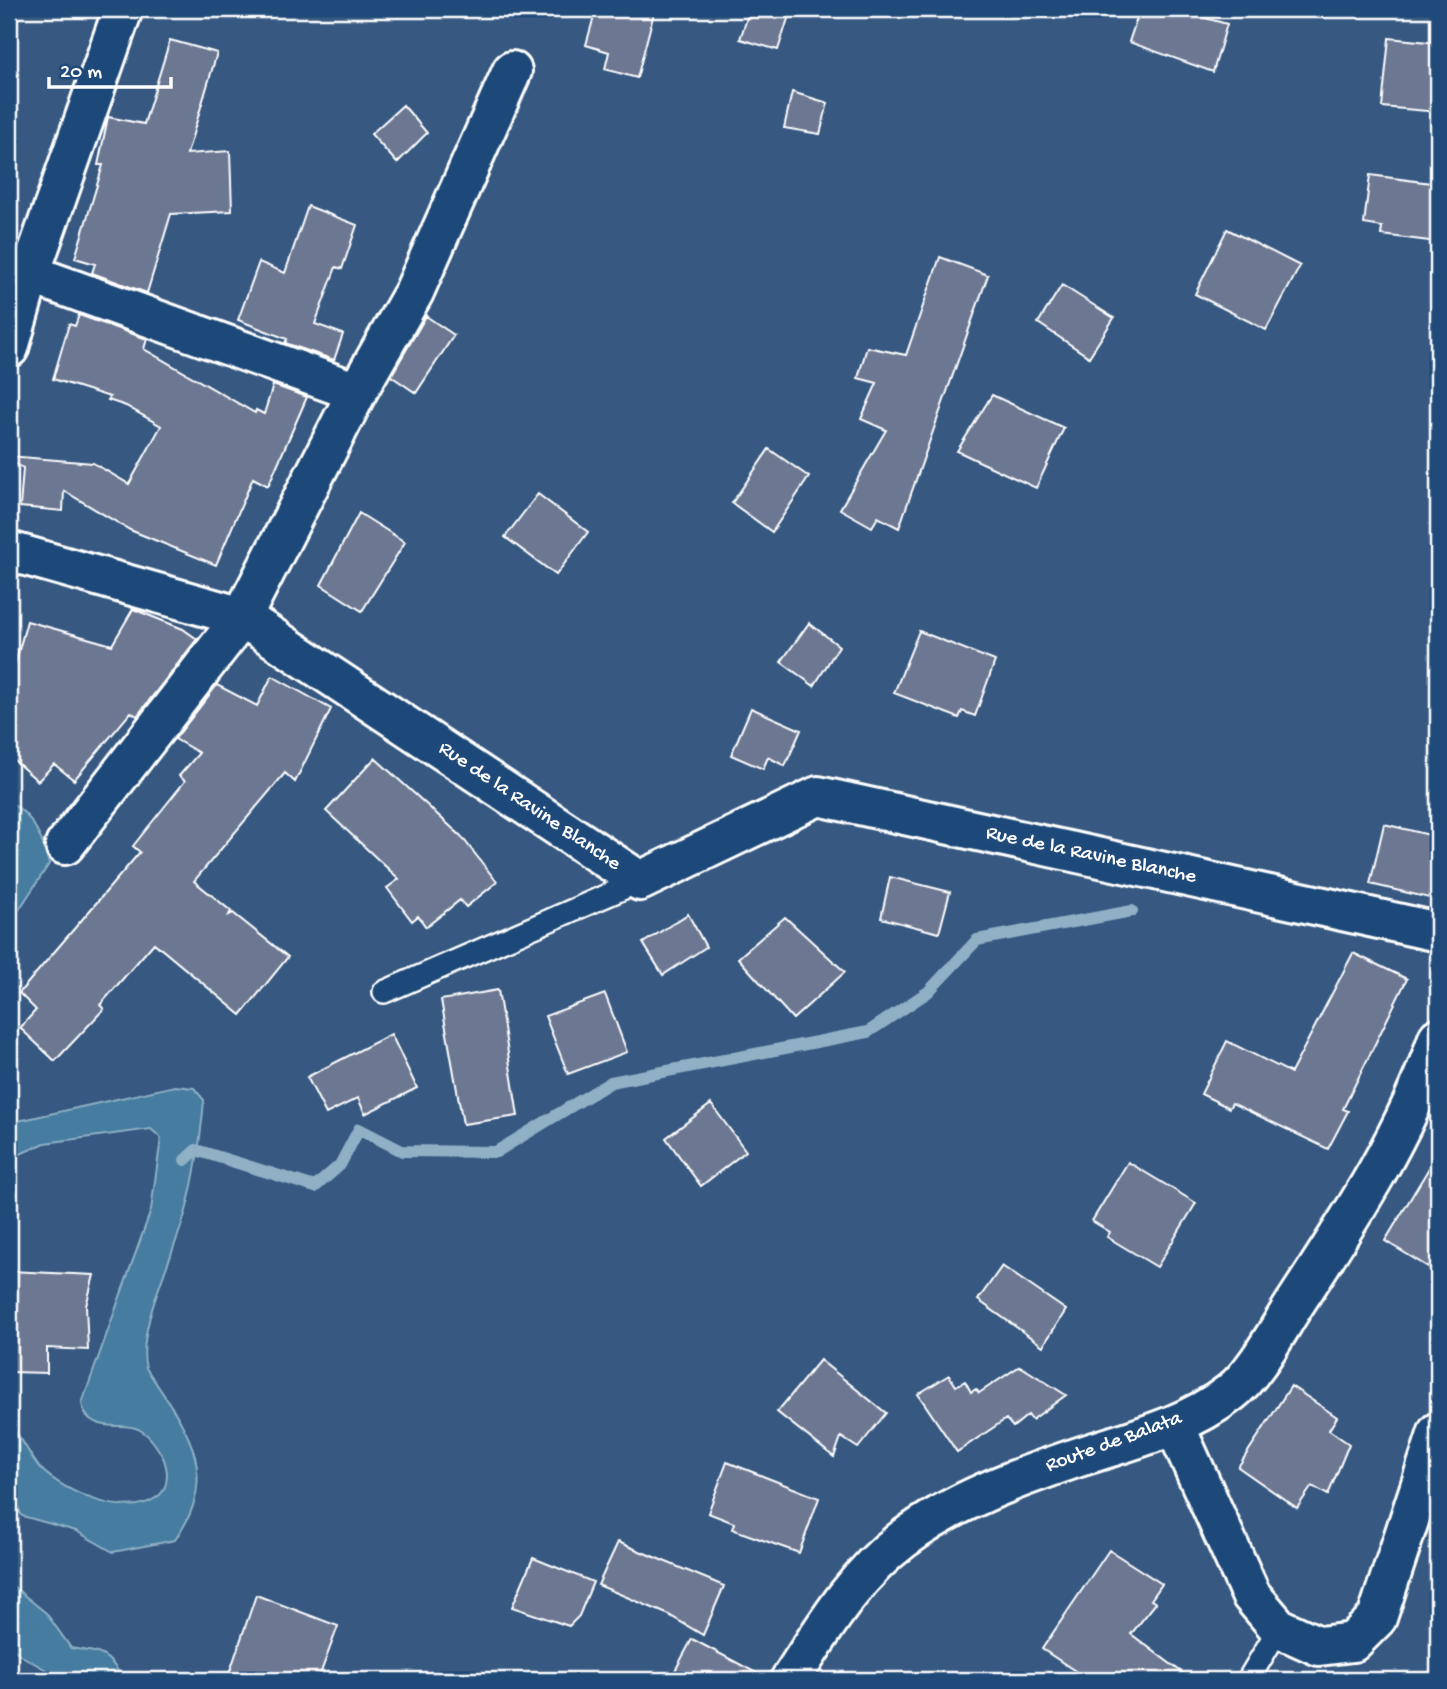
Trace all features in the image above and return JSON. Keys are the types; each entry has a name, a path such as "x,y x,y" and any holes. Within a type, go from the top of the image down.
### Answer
{"street":[{"path":"9,348 30,274 123,9"},
{"path":"65,845 242,617 357,392 414,292 512,71"},
{"path":"30,274 357,392"},
{"name":"Rue de la Ravine Blanche","path":"9,551 242,617 640,880 818,796 1438,932"},
{"name":"Route de Balata","path":"790,1680 825,1625 860,1580 901,1541 956,1505 1018,1477 1175,1426 1231,1392 1266,1348 1365,1196 1428,1068 1438,1038"},
{"path":"1175,1426 1251,1595 1279,1628 1319,1646 1353,1643 1377,1618 1438,1432"}],"lane":[{"path":"384,992 640,880"},
{"path":"1248,1680 1279,1628"}],"water":[{"path":"9,802 31,820 49,864 9,925"},
{"path":"175,1086 194,1088 204,1100 201,1127 187,1207 152,1311 144,1352 146,1368 185,1430 193,1450 197,1471 196,1493 189,1515 175,1540 113,1552 76,1531 22,1516 9,1491 9,1425 40,1468 79,1494 129,1506 144,1503 164,1490 167,1476 165,1463 150,1438 135,1428 93,1421 85,1413 82,1403 151,1210 161,1138 151,1129 45,1143 9,1159 9,1123"},
{"path":"9,1583 46,1613 71,1648 103,1655 124,1680 64,1680 20,1655 9,1644"}],"building":[{"path":"596,9 655,9 637,78 605,69 609,52 586,45"},
{"path":"750,9 791,9 778,50 740,39"},
{"path":"1140,9 1173,9 1227,24 1213,72 1129,42"},
{"path":"1389,38 1438,43 1438,112 1382,107"},
{"path":"170,40 217,53 187,154 230,151 232,211 171,214 147,293 92,273 95,264 75,258 103,165 98,165 108,117 144,124"},
{"path":"792,92 828,103 820,134 784,128"},
{"path":"403,105 427,133 397,163 371,134"},
{"path":"1370,175 1438,184 1438,242 1381,235 1382,227 1364,224"},
{"path":"308,206 357,225 342,269 336,267 315,324 343,334 334,360 285,343 287,339 238,320 259,262 285,273"},
{"path":"1227,229 1300,266 1266,330 1195,294"},
{"path":"940,257 988,275 899,528 878,517 872,527 840,509 886,430 861,419 877,383 858,378 867,347 906,355"},
{"path":"1062,285 1114,318 1089,357 1038,323"},
{"path":"79,315 147,339 144,349 255,413 256,410 264,414 273,385 307,397 268,486 253,478 216,565 130,530 64,491 63,511 20,507 23,468 9,460 9,456 93,463 129,484 161,426 126,406 108,400 110,397 53,379 69,324 75,326"},
{"path":"426,316 454,335 416,393 391,376"},
{"path":"992,395 1064,428 1036,488 957,451"},
{"path":"769,449 809,477 772,532 732,503"},
{"path":"538,494 588,532 556,575 505,537"},
{"path":"359,513 405,542 362,611 321,585"},
{"path":"133,609 183,629 197,639 137,716 131,712 74,780 54,764 38,781 9,756 9,686 27,621 112,645"},
{"path":"809,623 839,646 814,686 781,662"},
{"path":"919,631 995,661 975,716 962,711 959,718 894,693"},
{"path":"272,676 331,709 295,782 285,773 194,881 231,911 229,915 233,913 288,957 241,1015 154,943 100,1005 104,1009 55,1061 20,1028 36,1010 19,993 140,852 133,846 185,781 179,776 199,753 175,739 217,685 257,706"},
{"path":"751,708 801,730 785,766 768,757 763,769 731,755"},
{"path":"375,758 461,836 497,882 466,907 460,900 426,927 418,916 412,921 387,888 399,879 326,811"},
{"path":"1384,824 1438,837 1438,900 1370,884"},
{"path":"890,877 950,892 939,933 881,918"},
{"path":"688,914 706,947 663,975 643,943"},
{"path":"785,917 845,972 793,1019 738,958"},
{"path":"1353,953 1407,979 1343,1109 1348,1111 1328,1149 1232,1103 1229,1108 1201,1094 1227,1041 1291,1073"},
{"path":"498,990 518,1116 463,1124 441,1000"},
{"path":"605,994 627,1052 568,1074 545,1016"},
{"path":"391,1034 417,1088 365,1114 358,1098 326,1114 307,1077"},
{"path":"711,1104 746,1151 701,1186 666,1138"},
{"path":"1438,1153 1438,1273 1385,1241"},
{"path":"1128,1162 1196,1203 1157,1267 1107,1237 1110,1232 1092,1221"},
{"path":"1002,1266 1066,1310 1043,1346 978,1300"},
{"path":"9,1271 94,1275 86,1306 88,1350 47,1348 47,1373 9,1372"},
{"path":"820,1360 886,1413 858,1448 841,1437 834,1457 777,1412"},
{"path":"1020,1366 1066,1395 1032,1420 1028,1415 1013,1427 1006,1419 957,1452 918,1394 949,1375 956,1386 965,1381 971,1392 976,1389 979,1393"},
{"path":"1291,1386 1337,1417 1329,1430 1349,1444 1328,1495 1312,1486 1297,1508 1238,1467"},
{"path":"727,1462 819,1498 799,1553 732,1529 734,1523 708,1513"},
{"path":"618,1542 724,1586 703,1635 667,1614 598,1585"},
{"path":"1109,1550 1162,1584 1151,1600 1156,1603 1131,1634 1192,1680 1089,1680 1042,1649"},
{"path":"533,1558 593,1582 579,1616 569,1626 512,1607"},
{"path":"256,1595 338,1626 318,1680 227,1680"},
{"path":"692,1639 768,1679 768,1680 670,1680"}],"waterway":[{"path":"185,1160 196,1150 315,1187 340,1165 359,1129 402,1151 496,1152 611,1082 868,1032 928,992 977,940 1132,911"}]}
